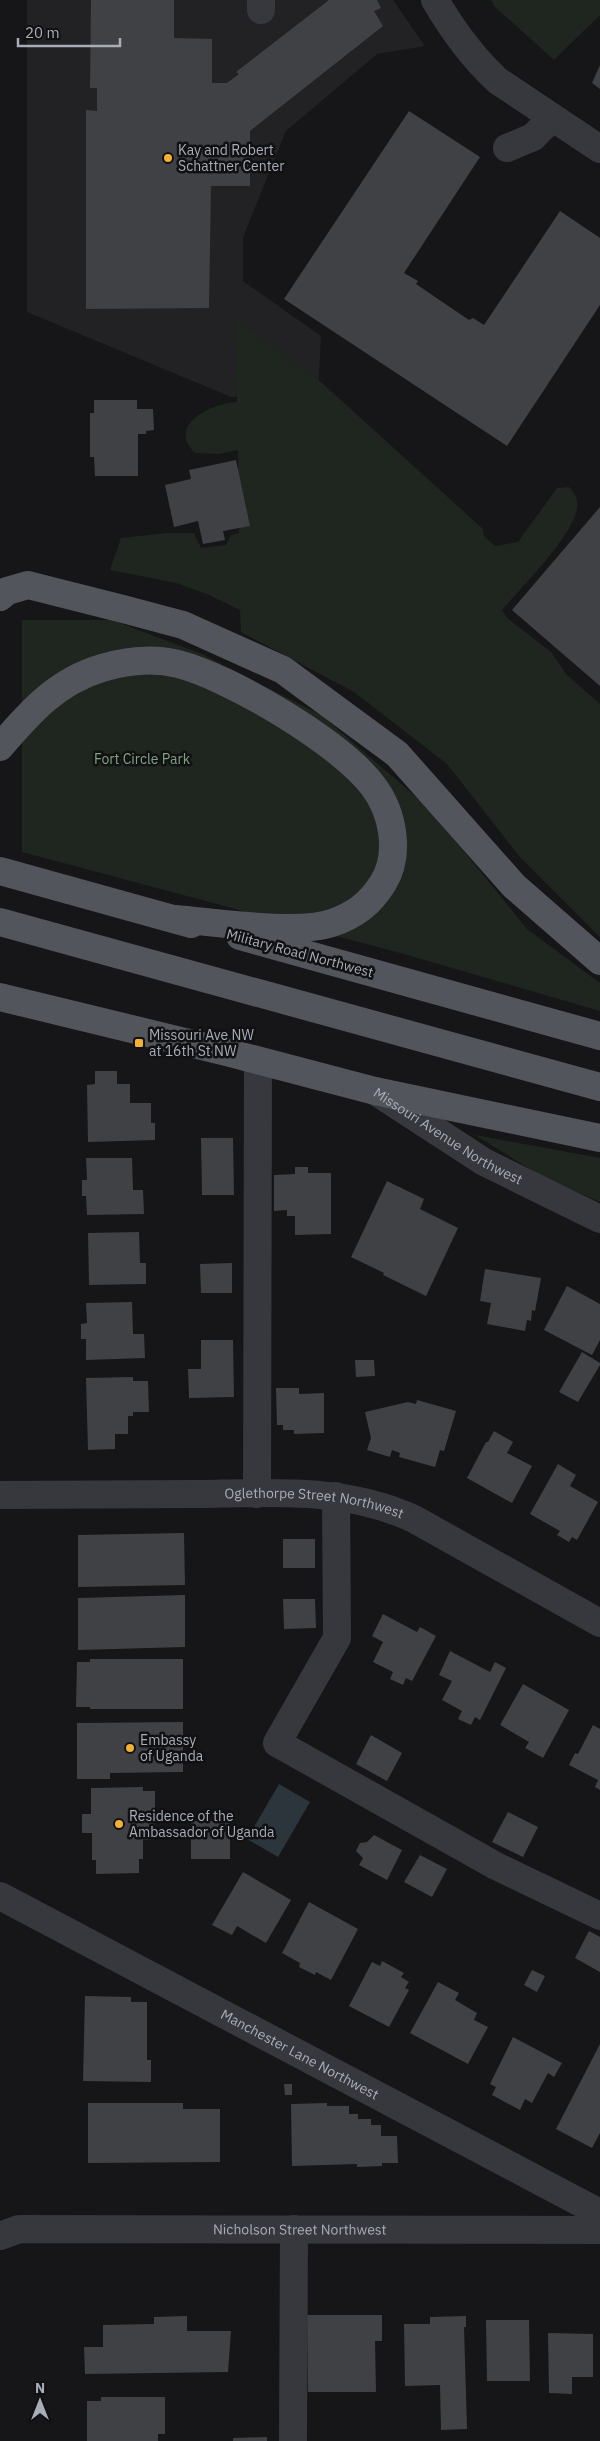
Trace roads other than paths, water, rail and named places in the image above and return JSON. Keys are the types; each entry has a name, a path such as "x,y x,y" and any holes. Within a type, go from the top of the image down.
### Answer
{"main road":[{"path":"0,597 7,592 28,585 123,609 183,625 283,670 397,754 514,886 600,962"},
{"path":"0,747 47,696 73,679 103,667 128,662 153,661 176,664 198,670 220,680 292,720 358,770 373,785 386,806 392,832 393,854 388,875 365,906 352,915 331,924 280,927 174,920"},
{"name":"Military Road Northwest","path":"0,870 174,920 315,956 600,1036"},
{"path":"0,922 600,1087"},
{"name":"Missouri Avenue Northwest","path":"0,997 375,1092"},
{"path":"375,1092 600,1138"}],"street":[{"path":"435,0 452,29 478,62 498,81 600,149"},
{"path":"507,148 533,137 552,118"},
{"path":"257,1494 258,1061"},
{"name":"Missouri Avenue Northwest","path":"375,1092 484,1162 600,1219"},
{"name":"Oglethorpe Street Northwest","path":"0,1495 304,1493 336,1496 387,1507 414,1519 600,1623"},
{"path":"336,1496 337,1638 277,1743 496,1866 600,1916"},
{"name":"Manchester Lane Northwest","path":"0,1896 600,2213"},
{"name":"Nicholson Street Northwest","path":"0,2236 19,2229 600,2230"},
{"path":"293,2441 294,2229"}],"place":[{"name":"Kay and Robert Schattner Center","path":"168,158"},
{"name":"Missouri Ave NW at 16th St NW","path":"139,1043"},
{"name":"Embassy of Uganda","path":"130,1748"},
{"name":"Residence of the Ambassador of Uganda","path":"119,1824"}],"park label":[{"name":"Fort Circle Park","path":"142,759"}]}
